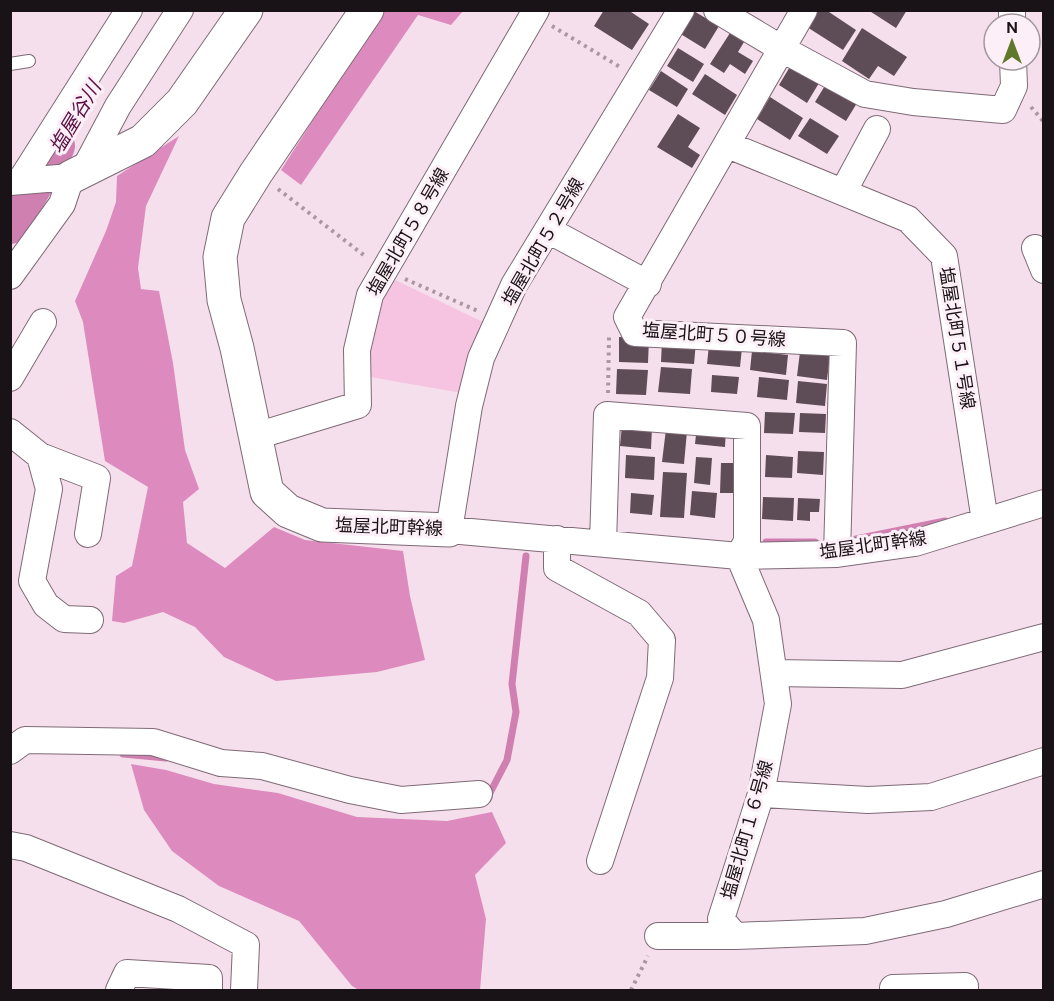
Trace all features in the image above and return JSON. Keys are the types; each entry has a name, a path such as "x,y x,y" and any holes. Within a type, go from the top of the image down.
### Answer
{"street":[{"path":"16,181 129,10"},
{"path":"10,276 62,204 118,106 180,10"},
{"path":"16,181 78,174 143,141 182,102 246,10"},
{"name":"塩屋北町幹線","path":"367,10 228,218 220,257 224,300 237,348 267,492 288,511 322,525 449,530 740,556 837,554 915,543 1044,503"},
{"name":"塩屋北町５２号線","path":"449,530 469,406 481,358 514,285 681,10"},
{"path":"717,10 782,49 865,94 913,102 1003,110 1014,86 1013,72"},
{"name":"塩屋北町５０号線","path":"804,10 627,317 635,333 843,343 837,554"},
{"name":"塩屋北町５８号線","path":"256,436 358,405 357,350 370,295 535,13"},
{"path":"843,192 877,129"},
{"name":"塩屋北町５１号線","path":"728,145 909,219 944,256 985,521"},
{"path":"548,230 648,284"},
{"path":"10,378 43,322"},
{"path":"603,543 607,415 747,426 747,541 740,556"},
{"path":"10,432 40,456 98,478 88,534"},
{"path":"40,456 49,489 32,580 46,605 64,619 90,620"},
{"path":"557,539 557,568 639,613 662,640 660,678 600,861"},
{"name":"塩屋北町１６号線","path":"735,936 721,919 761,794 778,704 766,620 740,556"},
{"path":"774,673 902,675 1044,637"},
{"path":"10,751 25,740 153,742 221,763 262,766 350,790 401,800 479,794"},
{"path":"761,794 868,800 931,797 1044,761"},
{"path":"10,845 26,848 178,909 246,945 244,990"},
{"path":"658,936 735,936 865,931 946,914 1044,884"},
{"path":"119,990 127,973 209,978 209,990"},
{"path":"893,990 893,988 964,986 965,990"}],"lane":[{"path":"10,64 29,61"}],"path":[{"path":"535,13 640,79"},
{"path":"607,415 609,336 627,317"},
{"path":"632,990 658,936"}],"shaded area":[{"path":"383,11 463,11 451,25 418,15 301,185 281,170"},
{"path":"179,136 146,206 138,268 141,289 159,291 173,363 185,450 199,489 183,502 187,543 225,568 274,527 305,540 403,551 410,596 425,660 377,672 276,681 224,657 195,627 163,612 124,623 112,621 116,576 132,566 148,487 105,461 83,322 75,301 106,231 116,202 117,176"},
{"path":"391,278 483,322 472,351 462,393 370,377 370,343 379,307"},
{"path":"131,764 166,770 214,784 278,793 357,817 447,821 492,812 506,843 475,875 486,919 480,990 359,990 352,986 299,921 219,886 172,851 144,810"}],"building":[{"path":"604,10 628,10 649,24 632,50 594,26"},
{"path":"692,10 719,26 705,49 679,33"},
{"path":"818,10 826,10 856,30 843,50 807,27"},
{"path":"868,10 907,10 896,28"},
{"path":"862,28 907,57 894,76 878,66 869,79 842,61"},
{"path":"730,33 744,42 738,52 753,61 745,74 730,64 724,73 710,64"},
{"path":"678,48 704,64 693,82 667,66"},
{"path":"791,65 819,83 807,103 779,85"},
{"path":"661,71 688,89 677,107 649,90"},
{"path":"705,74 737,95 725,115 692,94"},
{"path":"826,84 857,103 846,121 815,102"},
{"path":"770,97 803,118 790,140 757,119"},
{"path":"678,114 700,128 688,147 700,155 692,168 657,147"},
{"path":"810,118 839,136 827,154 798,136"},
{"path":"619,337 649,339 648,363 619,362"},
{"path":"662,340 696,342 694,364 661,362"},
{"path":"709,345 742,348 740,367 707,364"},
{"path":"752,351 788,355 786,375 750,370"},
{"path":"800,352 830,355 827,380 797,376"},
{"path":"661,367 692,369 690,394 658,392"},
{"path":"617,369 648,370 646,395 616,394"},
{"path":"712,375 739,377 737,394 711,392"},
{"path":"759,377 789,380 787,400 757,397"},
{"path":"798,381 827,384 825,406 796,403"},
{"path":"765,412 795,413 793,434 764,433"},
{"path":"800,413 826,414 825,433 799,432"},
{"path":"622,425 652,427 651,449 620,446"},
{"path":"697,425 726,428 725,447 695,444"},
{"path":"666,429 687,431 684,464 662,462"},
{"path":"798,451 824,452 823,475 797,473"},
{"path":"626,455 655,457 654,480 625,478"},
{"path":"766,455 793,457 792,478 765,477"},
{"path":"696,457 712,458 710,485 694,483"},
{"path":"721,463 735,463 735,493 720,493"},
{"path":"663,472 687,473 684,518 660,517"},
{"path":"692,491 717,493 715,518 690,515"},
{"path":"631,493 654,495 652,515 630,513"},
{"path":"763,497 794,498 793,521 762,519"},
{"path":"798,498 820,499 819,512 810,512 810,521 797,520"}],"waterway":[{"name":"塩屋谷川","path":"10,224 55,146"},
{"path":"856,539 945,521"},
{"path":"766,542 815,542"},
{"path":"486,797 507,760 516,712 512,684 526,556"},
{"path":"123,754 166,758"}]}
